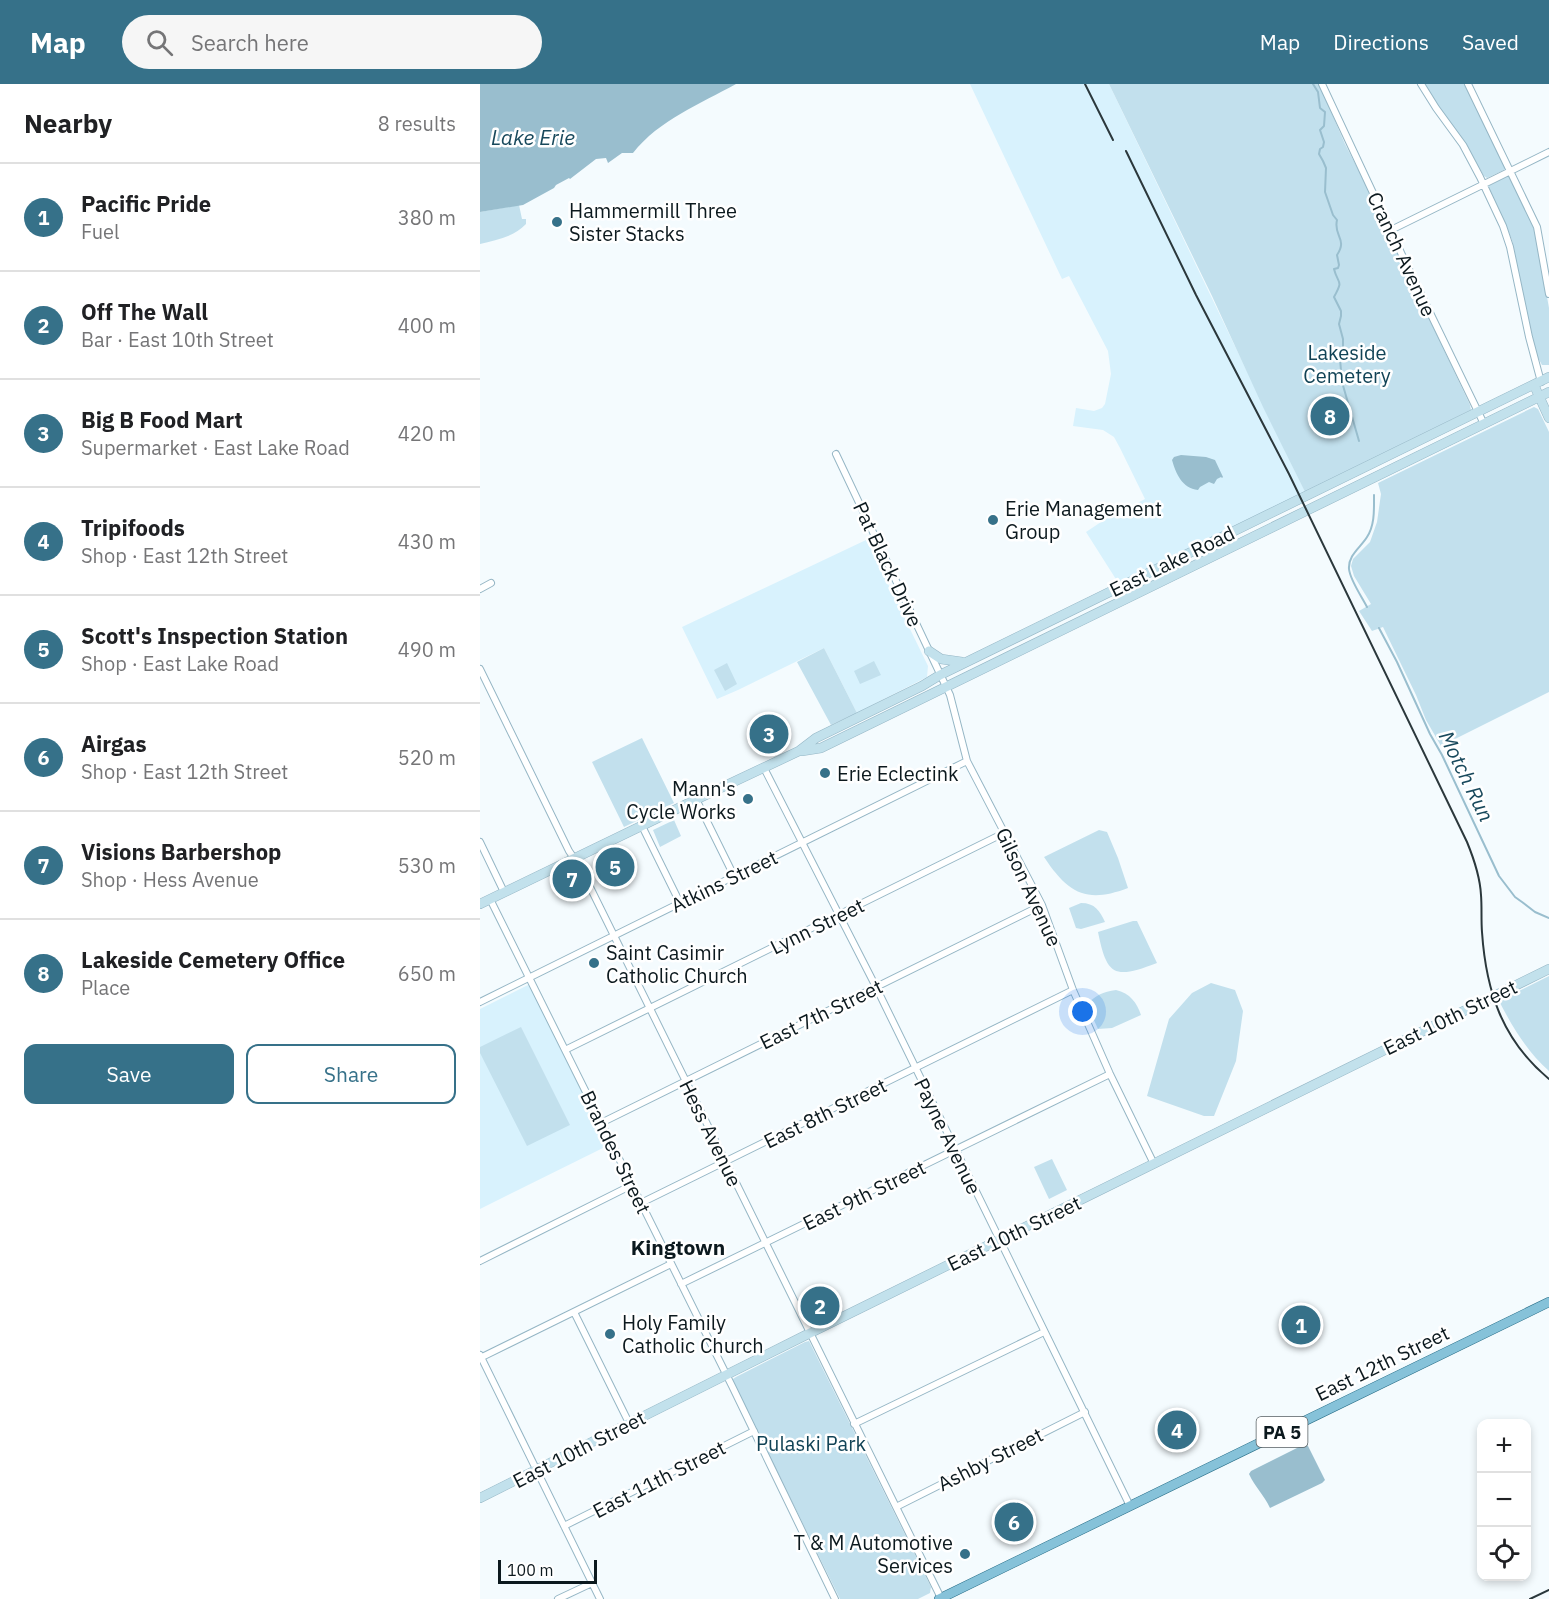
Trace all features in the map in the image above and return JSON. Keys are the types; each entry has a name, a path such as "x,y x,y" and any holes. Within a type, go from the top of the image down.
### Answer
{"main road":[{"path":"1541,381 1539,397 1549,418"},
{"name":"East Lake Road","path":"799,752 816,738 964,663 1541,381"},
{"name":"East Lake Road","path":"480,904 696,799 799,752 820,748 1549,392"},
{"path":"929,651 941,659 964,663"},
{"name":"East 10th Street","path":"480,1498 1549,969"},
{"name":"East 12th Street","path":"940,1599 1549,1302"}],"street":[{"name":"Cranch Avenue","path":"1322,84 1484,424"},
{"path":"1421,84 1463,145 1503,226 1541,381"},
{"path":"1468,84 1537,227 1549,294"},
{"path":"1390,230 1549,152"},
{"name":"Pat Black Drive","path":"836,454 940,675"},
{"path":"480,588 491,583"},
{"name":"Hess Avenue","path":"480,669 569,852 614,935 940,1599"},
{"name":"Gilson Avenue","path":"940,675 954,708 967,761 1042,905 1073,990 1110,1074 1154,1164"},
{"name":"Atkins Street","path":"480,1002 967,761"},
{"name":"Payne Avenue","path":"764,768 876,987 1130,1506"},
{"path":"696,799 734,876"},
{"path":"642,826 680,903"},
{"name":"Lynn Street","path":"565,1050 1004,833"},
{"path":"480,842 504,892"},
{"name":"Brandes Street","path":"490,899 727,1375 835,1599"},
{"name":"East 7th Street","path":"601,1123 1042,905"},
{"name":"East 8th Street","path":"641,1203 1073,990"},
{"name":"East 9th Street","path":"681,1284 1110,1074"},
{"path":"480,1261 633,1185"},
{"path":"600,1599 480,1357 671,1264"},
{"path":"574,1312 629,1423"},
{"path":"854,1424 1044,1332"},
{"name":"Ashby Street","path":"896,1507 1085,1412"},
{"name":"East 11th Street","path":"564,1526 754,1431"},
{"path":"558,1599 592,1583"}],"shaded area":[{"path":"970,84 1109,84 1305,492 1119,584 1086,532 1145,499 1114,437 1103,430 1073,426 1076,408 1094,411 1105,404 1111,374 1108,351 1069,276 1062,279"},
{"path":"866,540 928,666 927,677 857,713 824,648 717,699 682,627"},
{"path":"528,985 609,1145 480,1209 480,1009"}],"green space":[{"name":"Lakeside Cemetery","path":"1109,84 1319,84 1471,410 1305,492"},
{"path":"1424,84 1465,84 1506,169 1487,178 1484,176 1463,140"},
{"path":"1508,176 1529,212 1536,236 1549,308 1549,365 1542,365 1536,354 1512,240 1488,186"},
{"path":"519,205 522,219 526,219 526,224 510,235 480,244 480,212"},
{"path":"1534,407 1538,409 1549,432 1549,692 1441,746 1426,720 1383,627 1372,631 1359,611 1371,604 1354,576 1351,566 1353,559 1370,542 1377,522 1381,494 1378,483"},
{"path":"824,648 857,713 831,725 797,662"},
{"path":"874,661 881,675 860,684 854,671"},
{"path":"727,663 737,684 725,691 714,670"},
{"path":"642,738 674,803 624,827 592,762"},
{"path":"674,820 681,836 660,847 653,830"},
{"path":"1099,830 1107,832 1128,888 1113,893 1089,895 1070,887 1044,857"},
{"path":"1081,903 1090,904 1096,908 1105,922 1081,929 1076,928 1069,908"},
{"path":"1137,921 1157,963 1131,971 1115,970 1105,958 1098,932"},
{"path":"1549,976 1549,1071 1527,1047 1499,1001"},
{"path":"1211,983 1235,990 1243,1011 1236,1061 1214,1116 1204,1116 1147,1096 1169,1019 1192,993"},
{"path":"1116,990 1132,999 1141,1015 1112,1028 1098,1029 1087,1005 1100,994"},
{"path":"521,1027 570,1125 527,1146 480,1053 480,1047"},
{"path":"1052,1159 1067,1190 1049,1199 1034,1167"},
{"name":"Pulaski Park","path":"809,1341 931,1587 930,1593 918,1599 840,1599 733,1382 736,1377"}],"water":[{"name":"Lake Erie","path":"480,84 736,84 668,122 643,141 633,153 622,153 608,163 606,158 596,159 570,179 523,205 480,212"},
{"path":"1181,455 1215,460 1223,477 1217,479 1214,484 1209,482 1198,490 1192,489 1178,475 1172,460"},
{"path":"1305,1444 1325,1480 1270,1508 1249,1474"}],"waterway":[{"name":"Motch Run","path":"1313,84 1318,92 1320,108 1325,112 1324,126 1320,130 1324,142 1319,154 1326,168 1325,192 1337,220 1336,225 1341,241 1337,255 1339,265 1334,269 1339,287 1334,297 1341,311 1339,324 1343,339 1340,359 1342,382 1359,441"},
{"name":"Motch Run","path":"1367,607 1352,578 1349,564 1371,527 1374,517 1374,495"},
{"name":"Motch Run","path":"1379,628 1499,876 1515,897 1535,912 1549,918"}],"railway":[{"path":"1085,84 1113,140"},
{"path":"1126,151 1196,295 1289,474 1467,842 1479,881 1484,954 1499,1013 1519,1048 1549,1079"},
{"path":"1530,1599 1549,1590"}],"place":[{"name":"Hammermill Three Sister Stacks","path":"557,222"},
{"name":"Lakeside Cemetery Office","path":"1330,416"},
{"name":"Erie Management Group","path":"993,520"},
{"name":"Big B Food Mart","path":"769,734"},
{"name":"Erie Eclectink","path":"825,773"},
{"name":"Mann's Cycle Works","path":"748,799"},
{"name":"Scott's Inspection Station","path":"615,867"},
{"name":"Visions Barbershop","path":"572,879"},
{"name":"Saint Casimir Catholic Church","path":"594,963"},
{"name":"Off The Wall","path":"820,1306"},
{"name":"Pacific Pride","path":"1301,1325"},
{"name":"Holy Family Catholic Church","path":"610,1334"},
{"name":"Tripifoods","path":"1177,1430"},
{"name":"Airgas","path":"1014,1522"},
{"name":"T & M Automotive Services","path":"965,1554"}],"district":[{"name":"Kingtown","path":"678,1247"}]}
